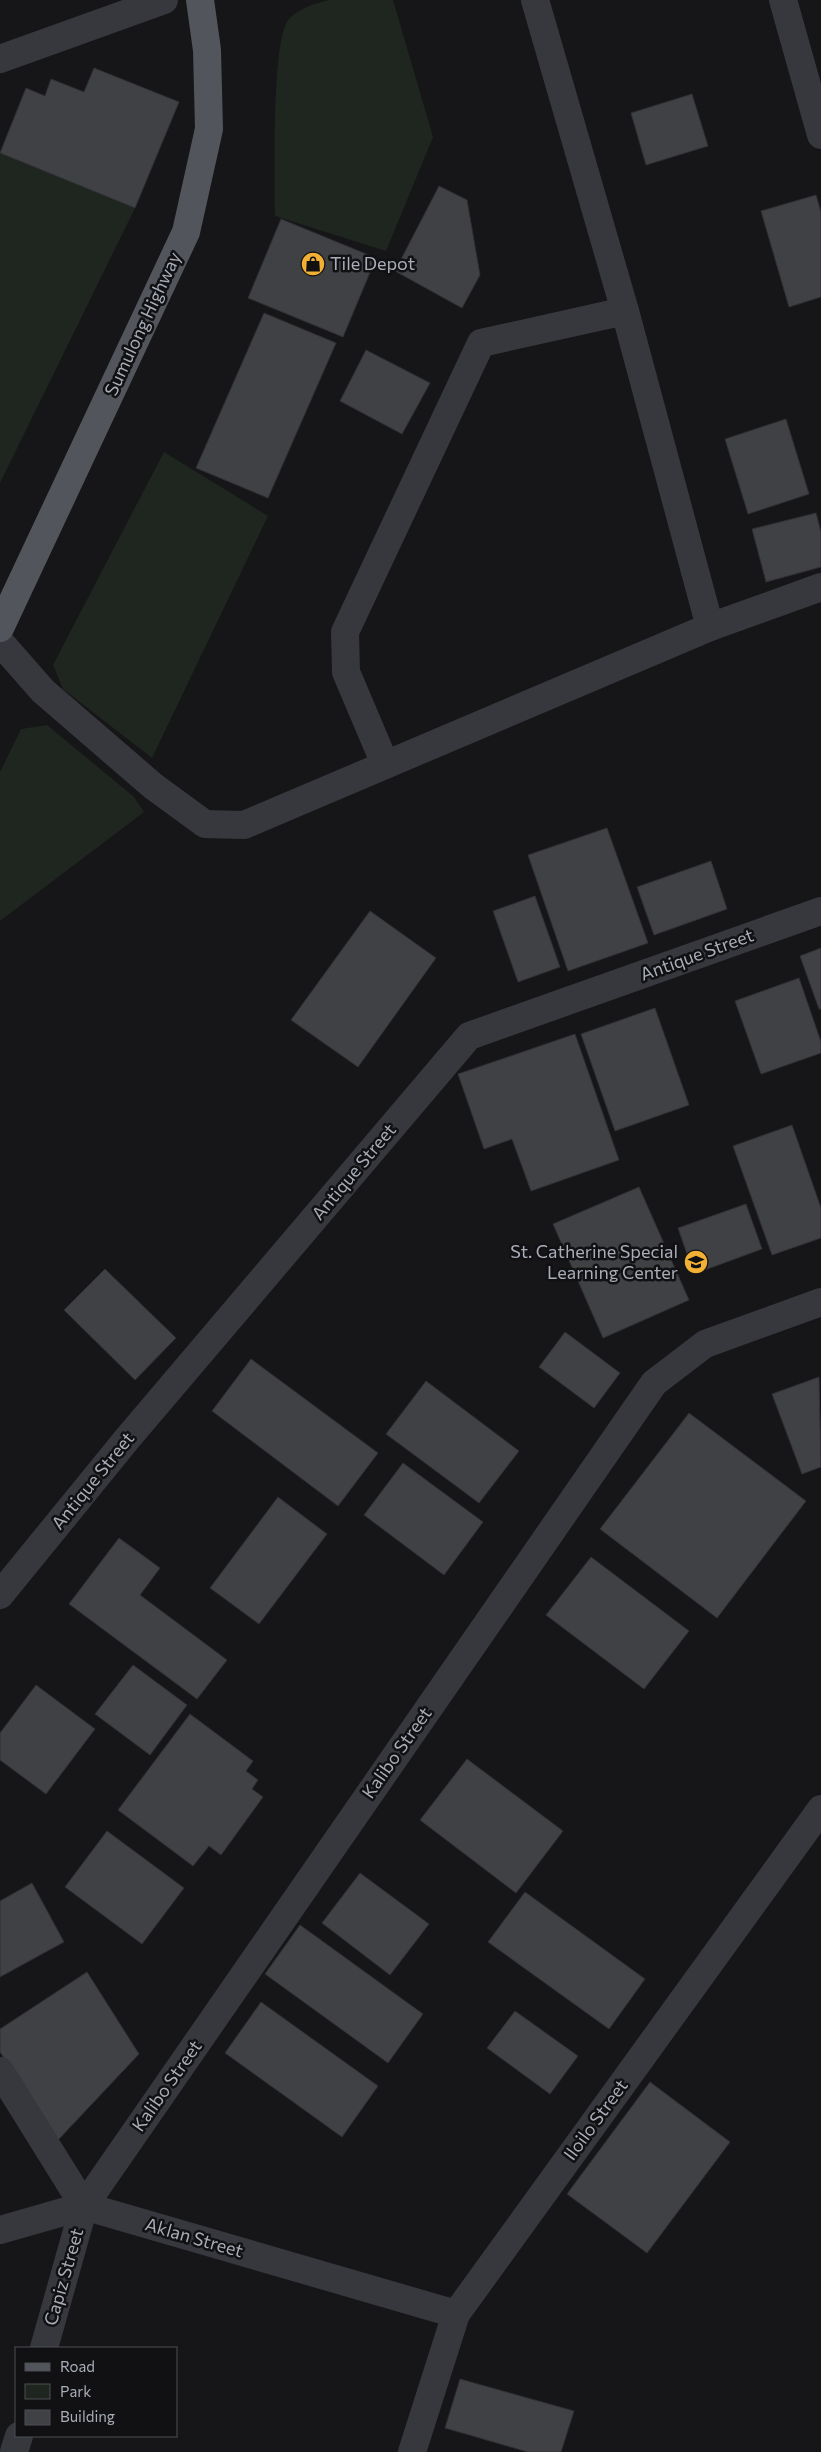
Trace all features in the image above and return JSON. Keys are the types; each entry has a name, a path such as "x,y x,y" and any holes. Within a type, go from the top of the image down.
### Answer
{"main road":[{"name":"Sumulong Highway","path":"0,628 186,232 208,129 207,50 200,0"}],"street":[{"path":"0,59 164,0"},
{"path":"535,0 626,311 710,627"},
{"path":"784,0 812,63 821,135"},
{"path":"385,764 346,672 344,632 481,343 626,311"},
{"path":"0,642 43,691 153,786 205,824 244,826 385,764 710,627 821,587"},
{"name":"Antique Street","path":"0,1596 127,1439 469,1036 821,911"},
{"name":"Kalibo Street","path":"84,2206 654,1383 705,1344 821,1302"},
{"name":"Iloilo Street","path":"412,2452 456,2314 821,1809"},
{"path":"0,2071 84,2206 0,2230"},
{"name":"Aklan Street","path":"84,2206 456,2314"},
{"name":"Capiz Street","path":"44,2347 84,2206"},
{"path":"14,2452 19,2437"}],"green space":[{"path":"330,0 393,0 433,137 386,251 275,216 275,112 279,53 283,32 289,19 298,12 314,4"},
{"path":"0,153 135,208 0,483"},
{"path":"164,452 268,516 152,758 63,689 53,665"},
{"path":"47,725 134,797 144,812 0,921 0,772 21,729"}],"building":[{"path":"94,68 179,102 135,208 0,153 26,88 45,96 51,79 84,92"},
{"path":"692,94 708,146 646,165 631,113"},
{"path":"439,186 467,200 480,275 462,308 395,271"},
{"path":"816,195 821,212 821,297 789,307 761,211"},
{"path":"281,219 376,258 343,337 248,298"},
{"path":"264,313 336,343 268,498 196,468"},
{"path":"366,350 430,383 402,434 340,401"},
{"path":"786,419 809,494 748,514 725,439"},
{"path":"816,513 821,532 821,567 766,582 752,529"},
{"path":"607,828 648,943 568,971 528,855"},
{"path":"711,861 727,909 654,935 637,887"},
{"path":"535,896 560,967 518,982 493,911"},
{"path":"370,911 436,958 358,1067 291,1020"},
{"path":"821,948 821,1009 819,1009 800,956"},
{"path":"799,978 821,1042 821,1053 761,1074 735,1001"},
{"path":"655,1008 689,1105 615,1131 581,1034"},
{"path":"575,1034 619,1160 531,1191 512,1139 484,1149 458,1074"},
{"path":"792,1125 821,1208 821,1238 772,1255 733,1146"},
{"path":"639,1187 689,1300 603,1338 553,1224"},
{"path":"746,1204 762,1249 694,1274 678,1228"},
{"path":"105,1269 176,1338 135,1380 64,1310"},
{"path":"565,1332 620,1373 594,1408 539,1367"},
{"path":"251,1359 378,1453 338,1506 212,1411"},
{"path":"819,1377 821,1467 802,1474 772,1394"},
{"path":"426,1381 519,1451 479,1503 386,1434"},
{"path":"689,1413 806,1501 717,1618 600,1529"},
{"path":"403,1463 483,1522 444,1575 364,1515"},
{"path":"278,1497 327,1534 259,1624 210,1588"},
{"path":"119,1538 160,1568 140,1595 227,1660 197,1699 69,1604"},
{"path":"591,1557 689,1631 644,1689 546,1615"},
{"path":"133,1665 187,1705 150,1755 95,1714"},
{"path":"36,1685 95,1729 46,1794 0,1760 0,1733"},
{"path":"190,1714 253,1761 246,1771 258,1780 252,1789 263,1797 221,1855 209,1846 193,1866 118,1810"},
{"path":"467,1759 563,1831 516,1893 420,1820"},
{"path":"107,1831 184,1888 142,1944 65,1887"},
{"path":"360,1873 429,1924 390,1975 322,1923"},
{"path":"32,1883 64,1942 0,1977 0,1901"},
{"path":"525,1892 645,1979 609,2029 488,1942"},
{"path":"300,1925 423,2014 388,2063 265,1974"},
{"path":"87,1972 139,2054 58,2140 0,2052 0,2029"},
{"path":"261,2002 378,2086 342,2137 225,2053"},
{"path":"515,2011 578,2056 550,2094 487,2048"},
{"path":"650,2082 730,2142 647,2253 567,2194"},
{"path":"460,2379 574,2411 561,2452 528,2452 445,2428"}],"place":[{"name":"Tile Depot","path":"313,264"},
{"name":"St. Catherine Special Learning Center","path":"696,1262"}]}
